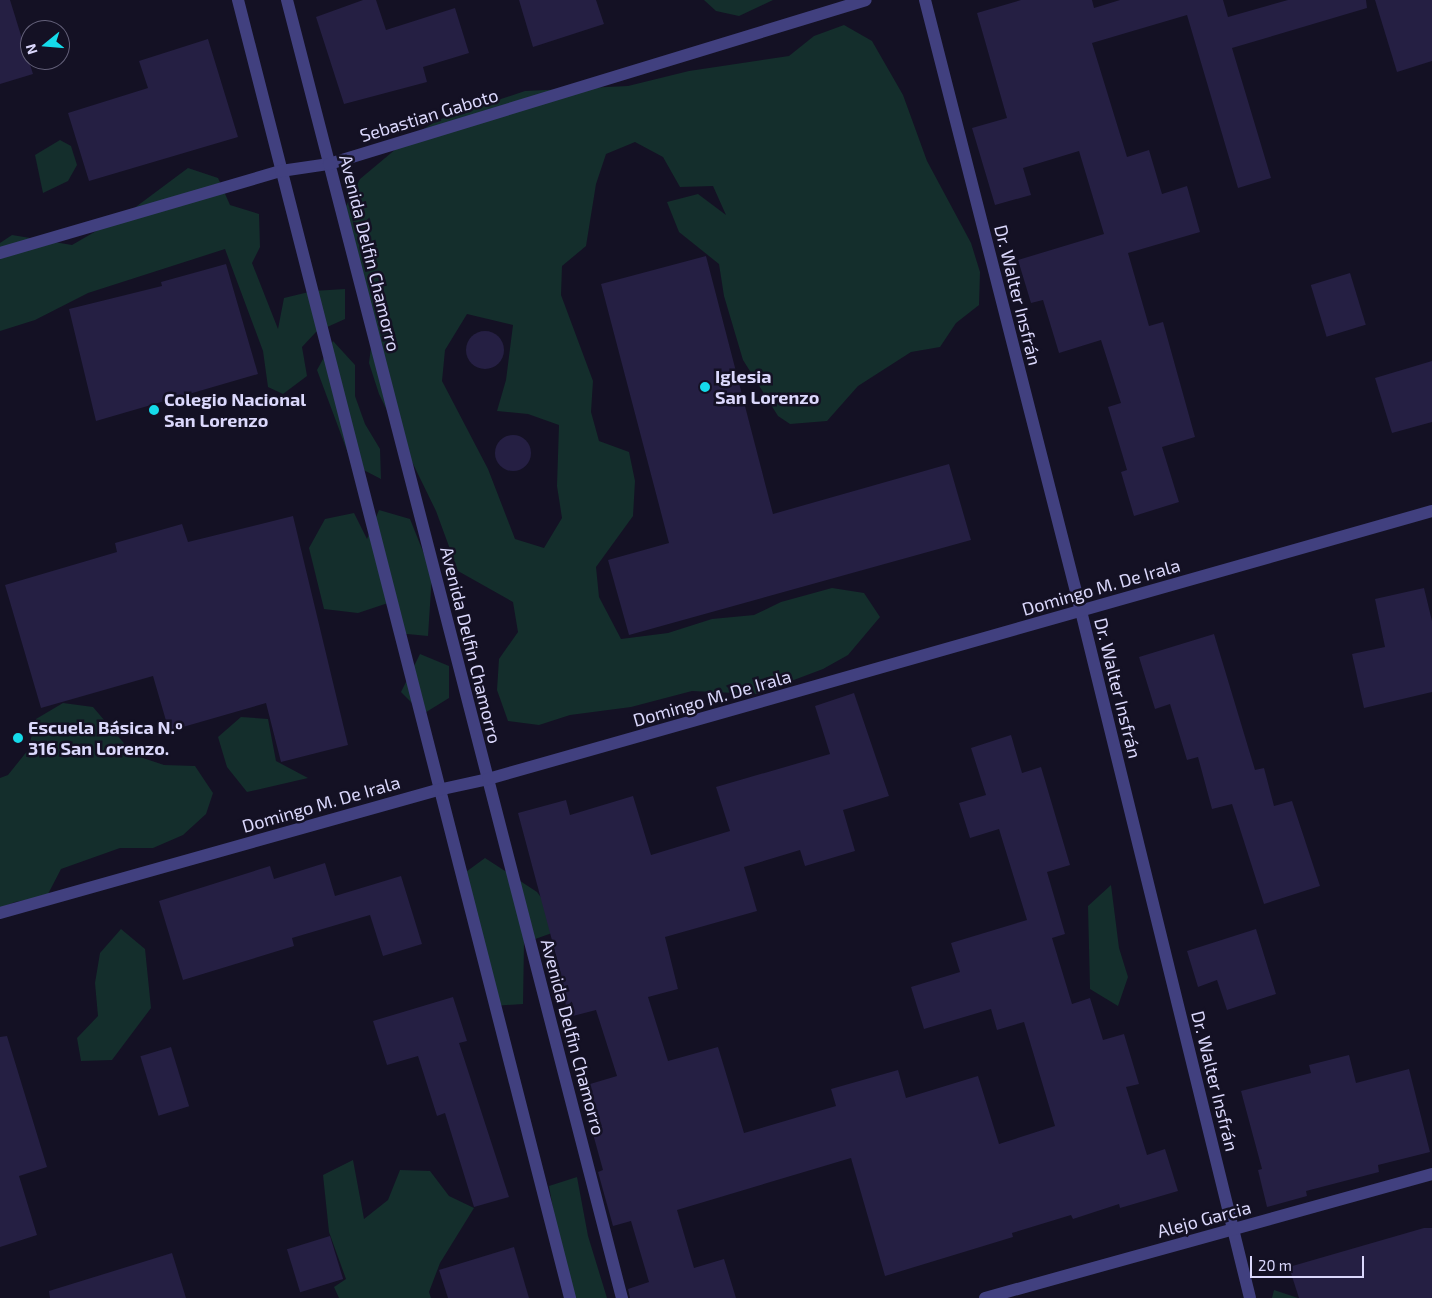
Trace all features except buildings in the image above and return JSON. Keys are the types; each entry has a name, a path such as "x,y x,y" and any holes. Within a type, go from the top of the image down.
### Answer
{"street":[{"path":"238,0 438,790 570,1298"},
{"name":"Avenida Delfin Chamorro","path":"287,0 622,1298"},
{"name":"Sebastian Gaboto","path":"0,253 282,171 329,164 866,0"},
{"name":"Dr. Walter Insfrán","path":"925,0 1081,611 1250,1298"},
{"name":"Domingo M. De Irala","path":"0,913 438,790 488,779 1432,511"},
{"name":"Alejo Garcia","path":"985,1298 1432,1174"}],"green space":[{"path":"704,0 773,0 739,16 716,11"},
{"path":"844,25 872,41 903,95 927,161 971,243 980,272 979,305 956,323 940,347 911,352 858,386 827,421 790,424 778,416 743,360 724,296 719,264 679,232 667,202 698,194 726,215 713,186 680,187 663,157 635,142 606,154 596,184 586,246 562,266 561,295 593,381 591,412 599,441 629,452 635,481 633,516 596,567 599,597 621,639 668,633 712,619 754,615 781,602 832,588 864,593 880,617 848,655 823,669 757,694 692,691 631,707 570,715 539,725 508,721 497,690 499,659 518,632 513,602 458,571 436,511 379,394 369,363 373,332 345,208 360,179 409,138 438,120 525,91 628,86 689,71 789,56 814,36","holes":["467,314 513,325 506,380 497,411 528,414 559,425 557,486 562,518 544,548 515,539 488,469 442,381 445,350"]},
{"path":"60,140 71,146 77,165 68,181 43,193 35,155"},
{"path":"188,168 218,178 230,205 259,214 260,247 252,263 278,329 284,298 313,291 345,289 345,319 316,332 302,347 307,376 283,394 268,387 263,351 225,249 88,293 35,320 0,331 0,243 12,235 72,245 129,212"},
{"path":"333,341 355,365 355,396 365,424 380,449 381,479 352,464 317,370"},
{"path":"379,510 410,519 432,574 428,636 397,633 391,602 358,613 324,609 309,548 325,519 354,513 367,539"},
{"path":"420,654 449,666 449,698 423,714 401,692"},
{"path":"63,703 93,707 134,755 164,765 195,766 213,793 206,814 183,835 153,848 120,848 61,869 47,896 15,902 0,908 0,778 8,775 28,750 36,719"},
{"path":"241,717 268,719 276,761 308,778 247,792 227,767 218,737"},
{"path":"485,858 537,892 555,916 552,933 524,943 523,1004 492,1006 459,877"},
{"path":"1111,885 1119,948 1128,977 1118,1006 1090,989 1088,906"},
{"path":"121,929 145,949 151,1008 112,1060 81,1061 77,1038 98,1016 95,983 100,953"},
{"path":"353,1160 364,1219 388,1200 400,1170 430,1171 449,1196 474,1208 440,1263 429,1292 431,1298 339,1298 334,1287 346,1279 329,1232 323,1175"},
{"path":"577,1177 588,1236 607,1298 575,1298 560,1248 549,1186"},
{"path":"1274,1290 1298,1298 1272,1298"}],"place":[{"name":"Iglesia San Lorenzo","path":"705,387"},
{"name":"Colegio Nacional San Lorenzo","path":"154,410"},
{"name":"Escuela Básica N.º 316 San Lorenzo.","path":"18,738"}]}
